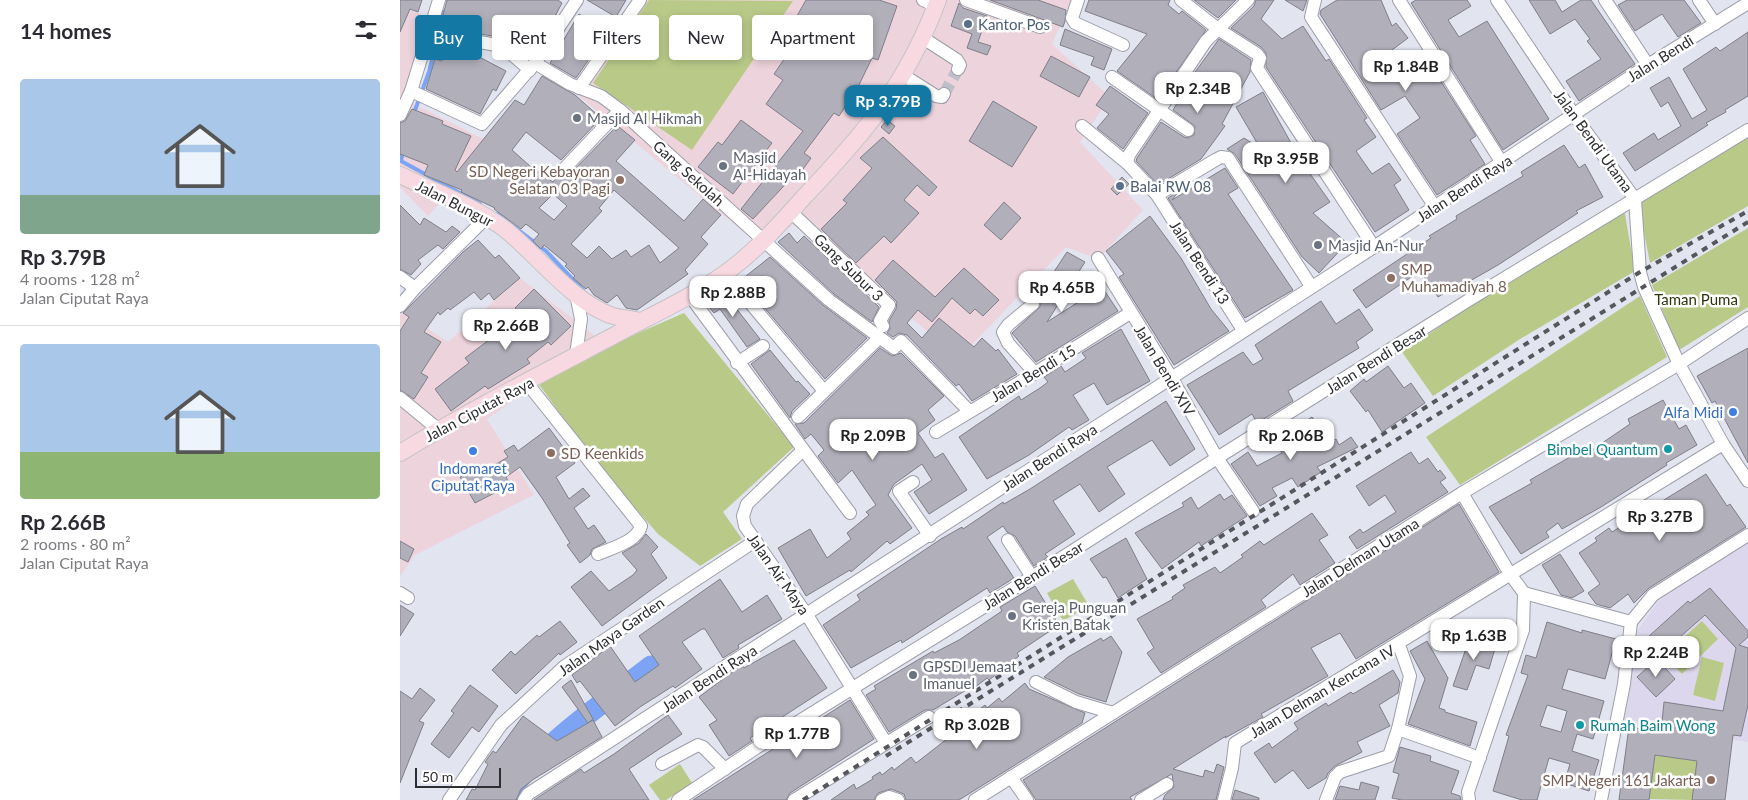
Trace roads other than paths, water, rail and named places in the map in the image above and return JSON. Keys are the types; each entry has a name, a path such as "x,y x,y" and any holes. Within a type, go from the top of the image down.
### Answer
{"main road":[{"name":"Jalan Ciputat Raya","path":"400,453 439,430 690,296 724,273 764,240 857,141 903,76 923,38 932,2"},
{"name":"Jalan Bungur","path":"400,175 487,217 533,253 576,294 610,315 640,322"}],"street":[{"path":"436,15 439,0"},
{"path":"411,91 482,124 533,67 577,0"},
{"path":"579,88 640,0"},
{"path":"966,0 1040,27"},
{"path":"1078,0 1072,18 1075,22 1123,45"},
{"path":"1181,0 1218,29 1257,54 1260,58 1257,68 1374,247"},
{"path":"1127,163 1129,155 1206,41 1248,0"},
{"path":"1315,0 1310,17 1435,207"},
{"path":"1399,0 1502,163"},
{"name":"Jalan Bendi Utama","path":"1497,0 1574,115 1635,199 1640,272 1644,287 1679,364 1723,444 1748,481"},
{"path":"1605,0 1648,65"},
{"path":"1699,0 1715,24"},
{"name":"Jalan Bendi","path":"1574,115 1648,65 1748,3"},
{"path":"923,38 957,60 960,65 958,68"},
{"name":"Gang Sekolah","path":"482,43 502,46 533,67 601,96 620,110 829,300 879,338"},
{"path":"400,115 411,91 421,60"},
{"path":"903,76 936,96 942,97 944,94"},
{"path":"1112,77 1188,130"},
{"path":"563,170 620,110"},
{"name":"Jalan Bendi Raya","path":"524,800 528,794 930,536 1574,115"},
{"name":"Jalan Bendi 13","path":"1082,126 1127,163 1157,195 1243,330"},
{"name":"Jalan Bendi Besar","path":"678,800 853,687 1032,577 1497,282 1748,130"},
{"path":"1157,195 1217,159 1222,157 1228,158 1311,286"},
{"name":"Gang Subur 3","path":"791,212 889,305 880,322 883,326"},
{"path":"400,306 414,288 487,217"},
{"name":"Jalan Bendi XIV","path":"1098,258 1130,314 1171,377 1217,458 1254,511"},
{"path":"724,273 824,391"},
{"path":"400,278 414,288"},
{"path":"576,294 582,320 576,356"},
{"path":"690,296 737,363 850,513"},
{"path":"1033,304 1008,325 1003,332 1008,343 1035,373"},
{"name":"Jalan Bendi 15","path":"936,432 1130,314"},
{"name":"Jalan Delman Utama","path":"975,800 1462,493 1679,364 1748,318"},
{"path":"798,417 879,338 894,348 901,341 969,411"},
{"path":"737,363 763,346"},
{"path":"528,383 641,526 639,533 630,539 598,554"},
{"path":"400,398 439,430"},
{"name":"Jalan Delman Kencana IV","path":"1224,800 1233,766 1235,744 1723,444"},
{"name":"Jalan Air Maya","path":"802,450 748,504 743,516 745,526 807,615 886,743"},
{"path":"913,482 900,491 930,536"},
{"path":"1462,493 1510,574 1524,593 1523,630 1468,792 1469,800"},
{"path":"1601,800 1624,684 1631,622 1653,595 1748,535"},
{"path":"1008,540 1032,577"},
{"name":"Jalan Maya Garden","path":"449,800 501,725 565,666 755,541"},
{"path":"1524,593 1631,622"},
{"path":"1326,800 1335,777 1340,772 1388,756 1398,729 1410,676 1399,644"},
{"path":"1036,682 1076,702 1113,713"},
{"path":"794,800 929,717"},
{"path":"1398,729 1480,758"},
{"path":"662,764 698,745 703,747 725,769"},
{"path":"1011,777 1027,800"},
{"path":"1141,800 1167,784"},
{"path":"882,800 889,797 898,800"}],"waterway":[{"path":"414,113 429,72 444,12"},
{"path":"403,151 401,161 480,204"},
{"path":"497,214 546,251 583,290"},
{"path":"504,800 535,761 553,744 592,711 651,666"}],"tunnel":[{"path":"944,94 958,69"}],"railway":[{"path":"803,800 1640,272 1748,211"},
{"path":"886,756 1748,222"}],"place":[{"name":"Kantor Pos","path":"968,24"},
{"name":"Masjid Al Hikmah","path":"577,118"},
{"name":"Masjid Al-Hidayah","path":"723,166"},
{"name":"SD Negeri Kebayoran Selatan 03 Pagi","path":"620,180"},
{"name":"Balai RW 08","path":"1120,186"},
{"name":"Masjid An-Nur","path":"1318,245"},
{"name":"SMP Muhamadiyah 8","path":"1391,278"},
{"name":"Alfa Midi","path":"1733,412"},
{"name":"Bimbel Quantum","path":"1668,449"},
{"name":"Indomaret Ciputat Raya","path":"473,451"},
{"name":"SD Keenkids","path":"551,453"},
{"name":"Gereja Punguan Kristen Batak","path":"1012,616"},
{"name":"GPSDI Jemaat Imanuel","path":"913,675"},
{"name":"Rumah Baim Wong","path":"1580,725"},
{"name":"SMP Negeri 161 Jakarta","path":"1711,780"}],"park label":[{"name":"Taman Puma","path":"1696,299"}]}
